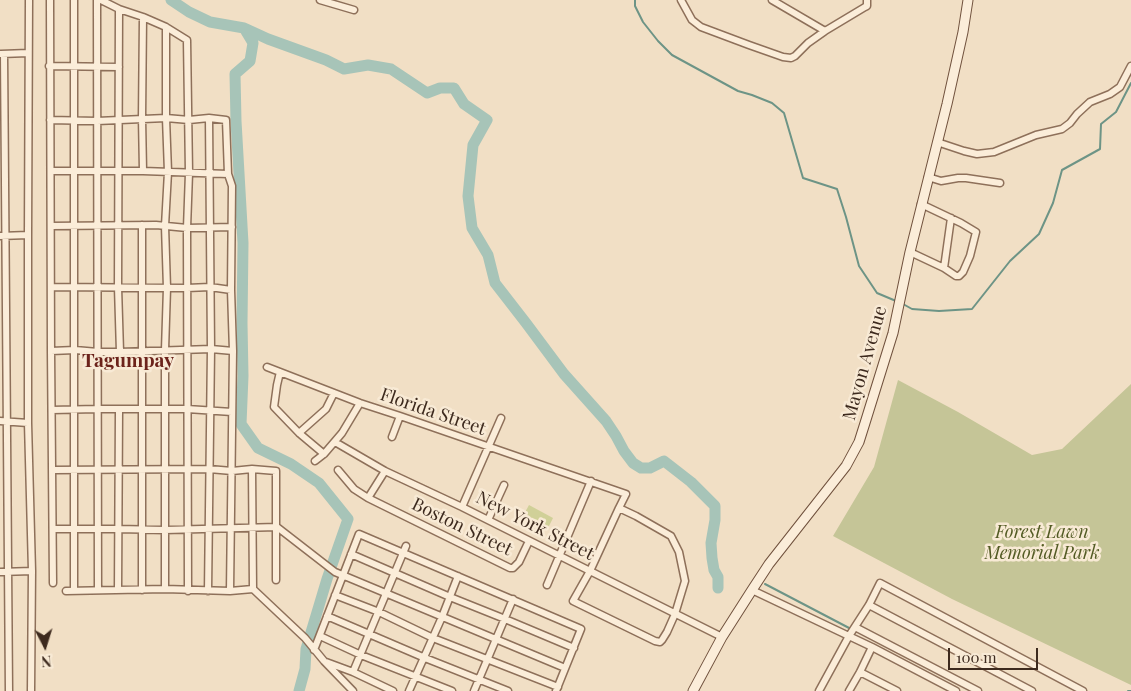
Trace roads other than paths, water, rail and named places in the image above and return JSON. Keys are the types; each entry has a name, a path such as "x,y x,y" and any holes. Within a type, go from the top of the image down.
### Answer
{"main road":[{"name":"Mayon Avenue","path":"693,691 722,637 769,564 846,466 866,424 892,334 928,177 944,118 968,0"}],"street":[{"path":"30,0 28,53 28,423 32,571 31,691"},
{"path":"50,0 53,583"},
{"path":"74,0 74,591"},
{"path":"97,0 98,590"},
{"path":"101,0 119,9 143,17 187,40 189,120 187,228 188,591"},
{"path":"320,0 354,10"},
{"path":"681,0 692,20 701,27 783,57 791,58 825,30 865,8 867,0"},
{"path":"772,0 825,30"},
{"path":"119,9 118,287 120,352"},
{"path":"143,17 142,118 144,171"},
{"path":"166,28 168,172 165,350 166,589"},
{"path":"9,691 4,421 2,54 28,53"},
{"path":"49,66 119,67"},
{"path":"937,142 977,154 994,152 1036,135 1062,129 1090,102 1110,94 1120,87 1131,66"},
{"path":"50,120 142,118 189,120 209,118 226,120 228,174 232,186 231,290 233,351 230,591"},
{"path":"208,591 211,349 209,118"},
{"path":"50,171 210,172 228,174"},
{"path":"928,177 941,182 958,178 1000,182"},
{"path":"910,252 959,276 963,272 970,256 976,232 922,204"},
{"path":"944,268 951,218"},
{"path":"51,226 142,225 187,228 232,227"},
{"path":"142,225 142,590"},
{"path":"3,236 28,235"},
{"path":"52,287 210,288 231,290"},
{"path":"51,351 120,352 211,349 233,351"},
{"name":"Florida Street","path":"267,367 360,403 626,494 619,508"},
{"path":"280,372 274,407 299,433 324,454"},
{"path":"299,433 326,409 334,393"},
{"path":"315,461 335,442 348,425 360,403"},
{"path":"52,410 187,409 232,412"},
{"path":"118,410 118,590"},
{"path":"392,437 400,416"},
{"path":"462,507 501,418"},
{"path":"4,421 28,423"},
{"name":"New York Street","path":"335,442 385,471 462,507 722,637"},
{"path":"53,470 209,468 232,471 252,469 276,471 276,580"},
{"path":"252,469 253,589 305,638 353,691"},
{"name":"Boston Street","path":"338,470 354,489 368,498 510,568 513,568 519,562 529,541"},
{"path":"368,498 385,471"},
{"path":"546,585 591,481"},
{"path":"488,520 504,486"},
{"path":"619,508 671,536 679,552 685,581 675,614 662,640 657,642 573,601 590,571 619,508"},
{"path":"53,530 277,527 332,570 565,668"},
{"path":"312,647 320,636 327,616 335,595 343,574 359,534 404,550 458,576 581,629 557,689 433,638 379,612 335,595"},
{"path":"353,672 404,550"},
{"path":"351,554 450,598 574,648"},
{"path":"0,572 32,571"},
{"path":"410,691 458,576"},
{"path":"819,691 880,583 1083,691"},
{"path":"66,591 166,589 230,591 253,589"},
{"path":"752,590 872,647 956,691"},
{"path":"474,691 513,599"},
{"path":"869,605 1032,691"},
{"path":"327,616 508,691"},
{"path":"855,627 978,691"},
{"path":"320,636 361,655 452,691"},
{"path":"849,691 872,647"},
{"path":"324,661 394,691"},
{"path":"860,672 897,691"}],"waterway":[{"path":"171,0 189,12 210,22 244,28 344,69 368,65 391,69 427,93 440,88 454,88 464,104 487,120 473,145 468,196 472,228 488,255 495,283 564,374 606,421 633,463 641,468 650,468 664,461 691,482 715,506 715,520 711,543 714,570 718,577 718,588"},
{"path":"635,0 635,6 643,22 672,55 738,91 772,103 784,113 803,178 837,189 859,266 877,293 896,301"},
{"path":"244,28 253,43 250,61 235,74 243,243 241,424 258,448 291,464 319,483 348,519 327,579 306,649 305,669 299,691"},
{"path":"903,304 912,309 939,311 972,309 1010,261 1039,234 1053,203 1062,170 1100,149 1101,124 1116,112 1131,83"},
{"path":"765,584 851,629"}],"district":[{"name":"Tagumpay","path":"128,361"}],"park label":[{"name":"Forest Lawn Memorial Park","path":"1042,542"}]}
